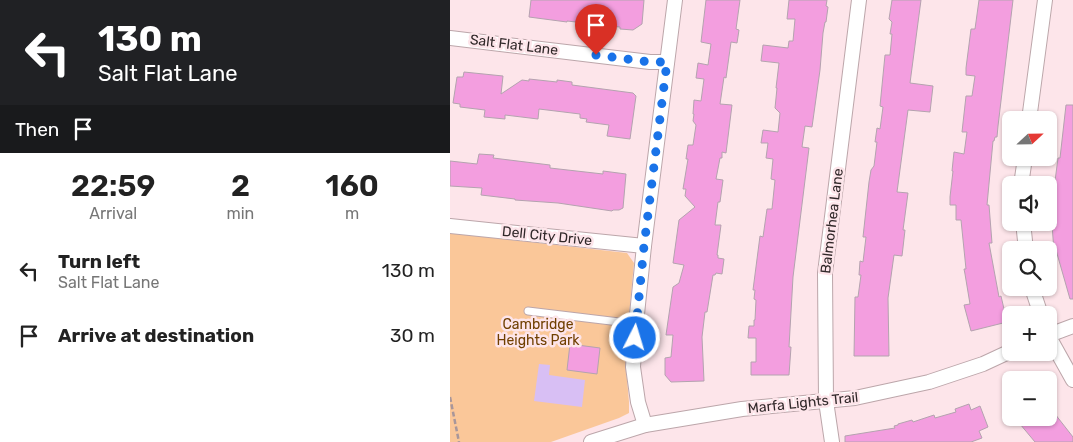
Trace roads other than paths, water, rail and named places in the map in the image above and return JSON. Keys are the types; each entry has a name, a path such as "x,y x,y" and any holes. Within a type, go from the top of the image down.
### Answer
{"street":[{"path":"645,425 638,402 633,367 636,324 675,0"},
{"name":"Balmorhea Lane","path":"832,442 826,401 825,273 859,0"},
{"path":"1031,111 1045,0"},
{"name":"Salt Flat Lane","path":"450,38 650,62 667,62"},
{"name":"Dell City Drive","path":"450,226 644,246"},
{"path":"1057,333 1073,326"},
{"path":"1057,351 1073,380"},
{"name":"Marfa Lights Trail","path":"591,442 645,425 742,409 855,398 929,382 983,364 1002,355"}],"lane":[{"path":"528,311 636,324"}],"park label":[{"name":"Cambridge Heights Park","path":"538,332"}]}
